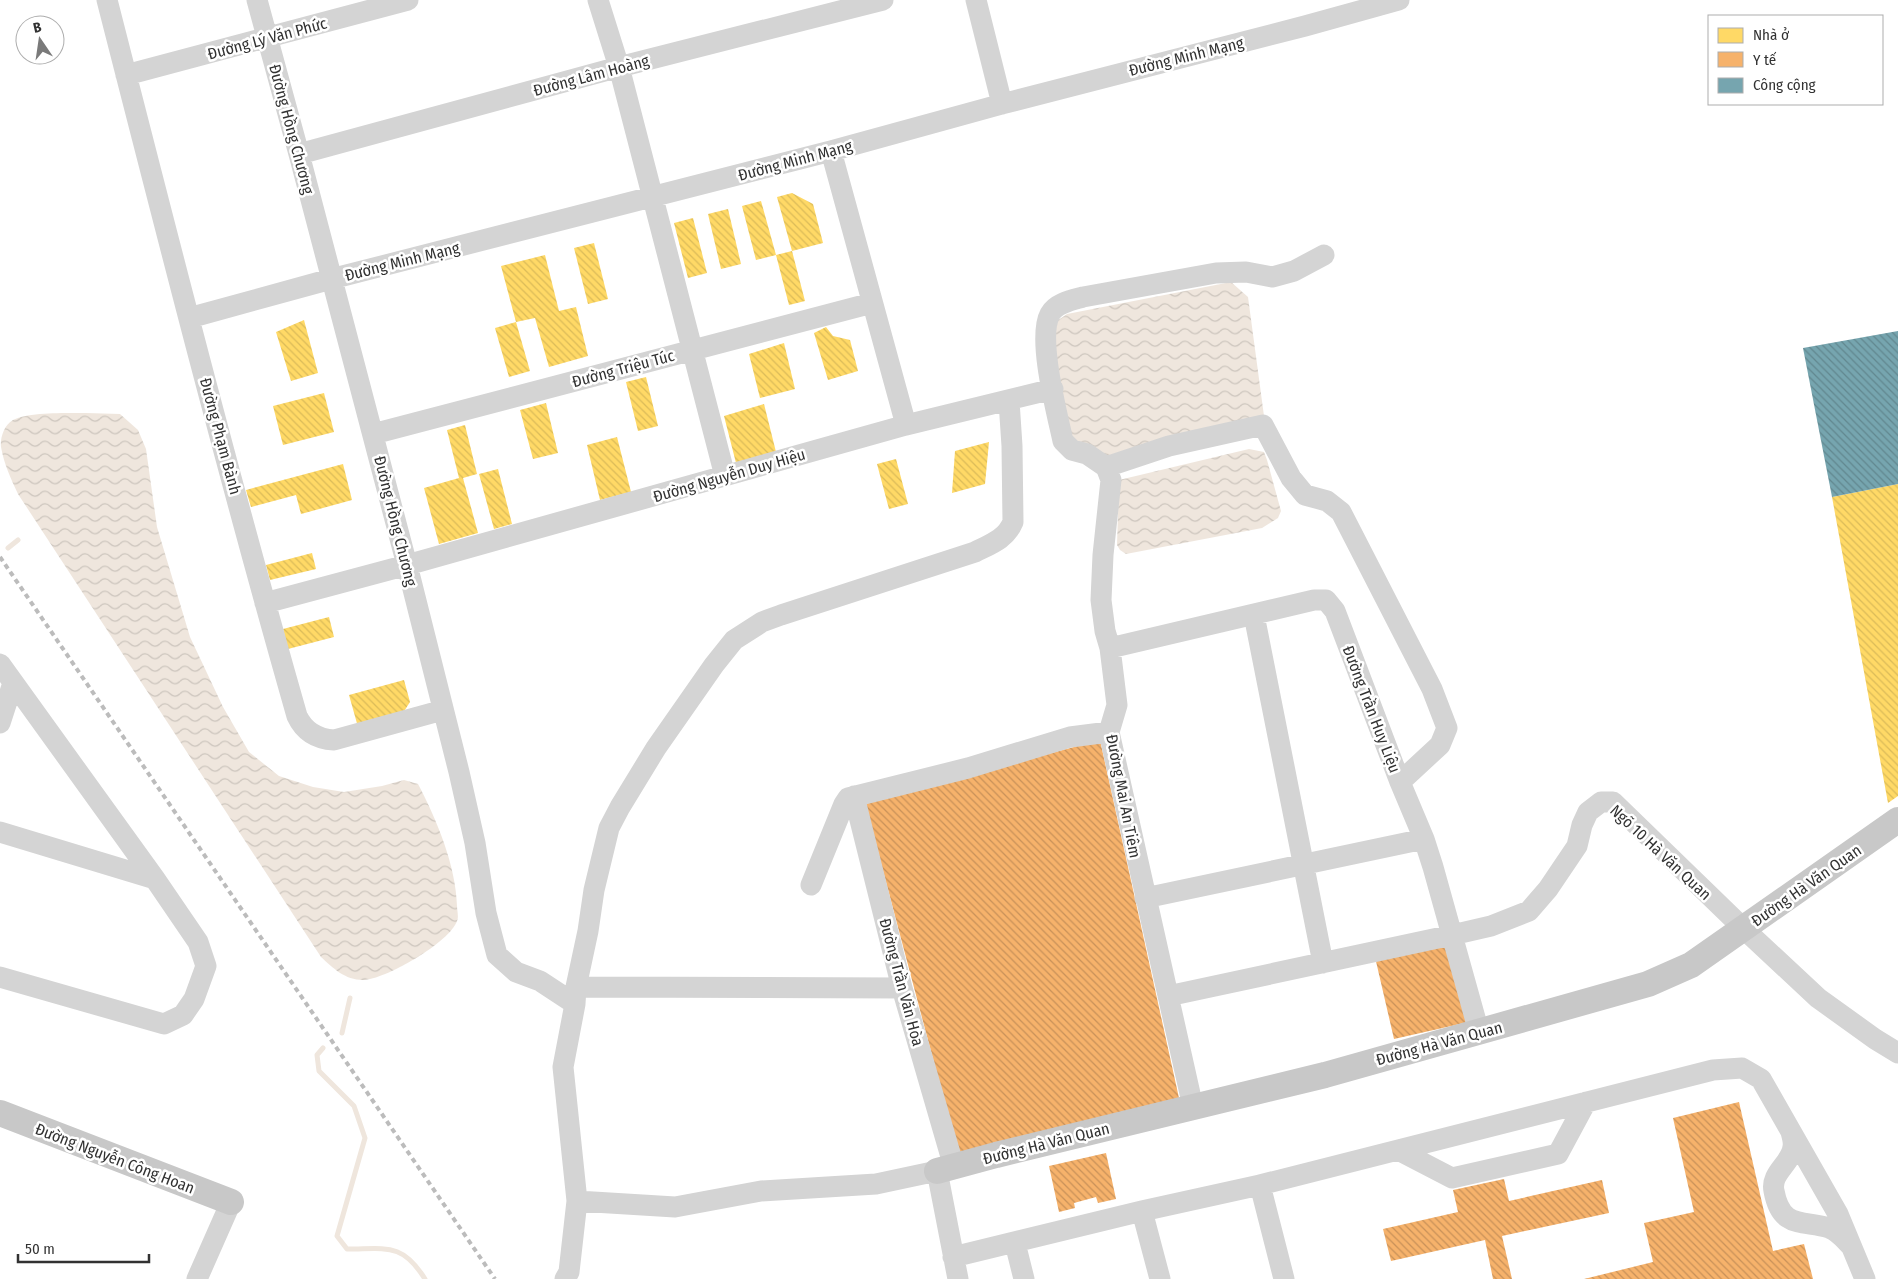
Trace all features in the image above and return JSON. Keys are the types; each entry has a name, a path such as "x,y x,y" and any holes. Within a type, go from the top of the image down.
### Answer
{"main road":[{"name":"Đường Hà Văn Quan","path":"946,1169 1325,1075 1648,984 1692,965 1898,820"},
{"name":"Đường Nguyễn Công Hoan","path":"0,1113 231,1202"}],"street":[{"name":"Đường Phạm Bành","path":"107,0 154,187 297,716 301,724 310,733 322,739 334,740 443,710"},
{"name":"Đường Hồng Chương","path":"257,0 374,434 407,565 475,843 486,913 497,955 516,972 575,995"},
{"name":"Đường Lý Văn Phức","path":"126,75 408,0"},
{"path":"598,0 619,67 725,476"},
{"name":"Đường Lâm Hoàng","path":"299,154 619,67 883,0"},
{"path":"976,0 1002,104"},
{"name":"Đường Minh Mạng","path":"189,318 331,279 832,151 1002,104 1306,26 1399,0"},
{"path":"832,151 906,425"},
{"path":"1324,255 1294,271 1272,277 1246,272 1216,273 1083,297 1063,303 1050,314 1046,328 1045,347 1063,441 1072,450 1086,454 1106,466 1169,446 1263,425 1291,478 1305,495 1327,501 1341,512 1432,688 1446,728 1440,745 1400,782"},
{"name":"Đường Triệu Túc","path":"374,434 872,303"},
{"name":"Đường Nguyễn Duy Hiệu","path":"265,603 906,425 1053,389"},
{"path":"565,1279 569,1272 577,1201 563,1067 594,890 609,828 656,748 714,665 734,640 762,622 975,552 1001,539 1009,531 1013,522 1012,446 1009,401"},
{"name":"Đường Mai An Tiêm","path":"1106,466 1112,480 1102,555 1101,600 1105,630 1110,648 1117,705 1109,732 1193,1107"},
{"name":"Đường Trần Huy Liệu","path":"1110,648 1314,600 1326,600 1335,611 1424,840 1479,1032"},
{"path":"1254,615 1323,963"},
{"path":"0,664 198,942 206,966 194,999 183,1015 164,1024 0,977"},
{"path":"0,723 13,683"},
{"path":"811,885 848,798 968,768 1070,737 1109,732"},
{"name":"Đường Trần Văn Hòa","path":"854,796 946,1169 953,1258 958,1279"},
{"name":"Ngõ 10 Hà Văn Quan","path":"1168,996 1452,936 1491,926 1529,911 1548,889 1577,846 1582,825 1588,812 1601,802 1613,802 1818,998 1875,1040 1898,1053"},
{"path":"0,832 154,879"},
{"path":"1145,898 1424,840"},
{"path":"575,995 902,988"},
{"path":"953,1258 1142,1211 1260,1185 1713,1070 1742,1068 1761,1079 1838,1214 1865,1279"},
{"path":"1398,1150 1452,1178 1558,1154 1586,1102"},
{"path":"1791,1132 1794,1146 1791,1157 1776,1175 1773,1189 1777,1203 1783,1214 1796,1222 1830,1228 1840,1234 1851,1246"},
{"path":"577,1201 675,1207 762,1191 876,1184 946,1169"},
{"path":"1260,1185 1284,1279"},
{"path":"197,1279 231,1202"},
{"path":"1142,1211 1160,1279"},
{"path":"1015,1243 1024,1279"}],"water":[{"path":"1231,282 1248,297 1264,416 1101,458 1068,443 1053,331 1057,321 1067,314"},
{"path":"86,413 120,414 138,430 146,449 157,527 190,637 223,707 249,752 279,776 313,787 344,792 382,786 404,780 418,784 432,813 449,859 456,891 458,916 452,930 442,939 401,967 386,974 363,980 345,976 321,957 18,494 10,477 1,447 2,436 7,425 19,417"},
{"path":"1249,449 1264,452 1281,511 1278,518 1262,528 1126,554 1120,550 1117,545 1119,480"}],"building: Nhà ở":[{"path":"792,193 813,204 823,243 792,251 777,197"},
{"path":"761,201 776,255 756,260 742,206"},
{"path":"728,209 741,264 721,269 708,214"},
{"path":"693,218 707,273 688,278 674,223"},
{"path":"594,243 608,299 588,304 574,248"},
{"path":"792,251 805,301 789,305 776,255"},
{"path":"545,255 559,311 576,307 588,356 549,367 535,318 516,322 501,266"},
{"path":"304,320 318,373 291,381 276,332"},
{"path":"516,322 530,371 509,377 495,328"},
{"path":"826,327 833,336 850,340 858,371 828,380 814,333"},
{"path":"784,343 795,389 760,398 749,354"},
{"path":"1898,346 1898,364 1871,370 1887,464 1862,467 1846,373 1837,375 1835,359"},
{"path":"646,377 658,426 638,431 626,382"},
{"path":"324,393 334,432 283,445 273,406"},
{"path":"546,403 558,453 533,459 520,410"},
{"path":"764,404 776,452 736,463 724,416"},
{"path":"465,425 477,474 463,478 478,533 439,544 424,488 459,478 447,430"},
{"path":"617,437 631,492 600,500 587,445"},
{"path":"989,442 985,484 952,493 955,451"},
{"path":"896,459 908,504 889,509 877,464"},
{"path":"343,464 352,500 301,514 296,495 251,507 246,490"},
{"path":"498,469 512,524 494,529 479,474"},
{"path":"1898,484 1898,796 1888,803 1832,497"},
{"path":"312,553 316,569 270,580 266,565"},
{"path":"329,617 334,637 288,649 283,629"},
{"path":"404,680 410,702 401,716 358,727 349,695"}],"building: Y tế":[{"path":"1100,740 1179,1098 959,1157 865,803"},
{"path":"1449,940 1469,1022 1394,1039 1375,957"},
{"path":"1739,1102 1773,1251 1804,1244 1813,1279 1584,1279 1653,1262 1644,1223 1694,1212 1673,1118"},
{"path":"1106,1153 1116,1199 1098,1203 1096,1197 1074,1203 1075,1208 1059,1212 1049,1166"},
{"path":"1504,1179 1509,1201 1602,1180 1609,1213 1502,1236 1512,1279 1493,1279 1485,1240 1391,1261 1383,1229 1458,1212 1453,1190"}],"building: Công cộng":[{"path":"1898,331 1898,484 1832,497 1803,348"}],"waterway":[{"path":"8,548 18,540"},
{"path":"342,1033 350,998"},
{"path":"323,1048 317,1055 319,1071 354,1106 365,1138 337,1236 347,1249 383,1249 400,1253 417,1267 425,1279"}],"railway":[{"path":"0,557 495,1279"}]}
